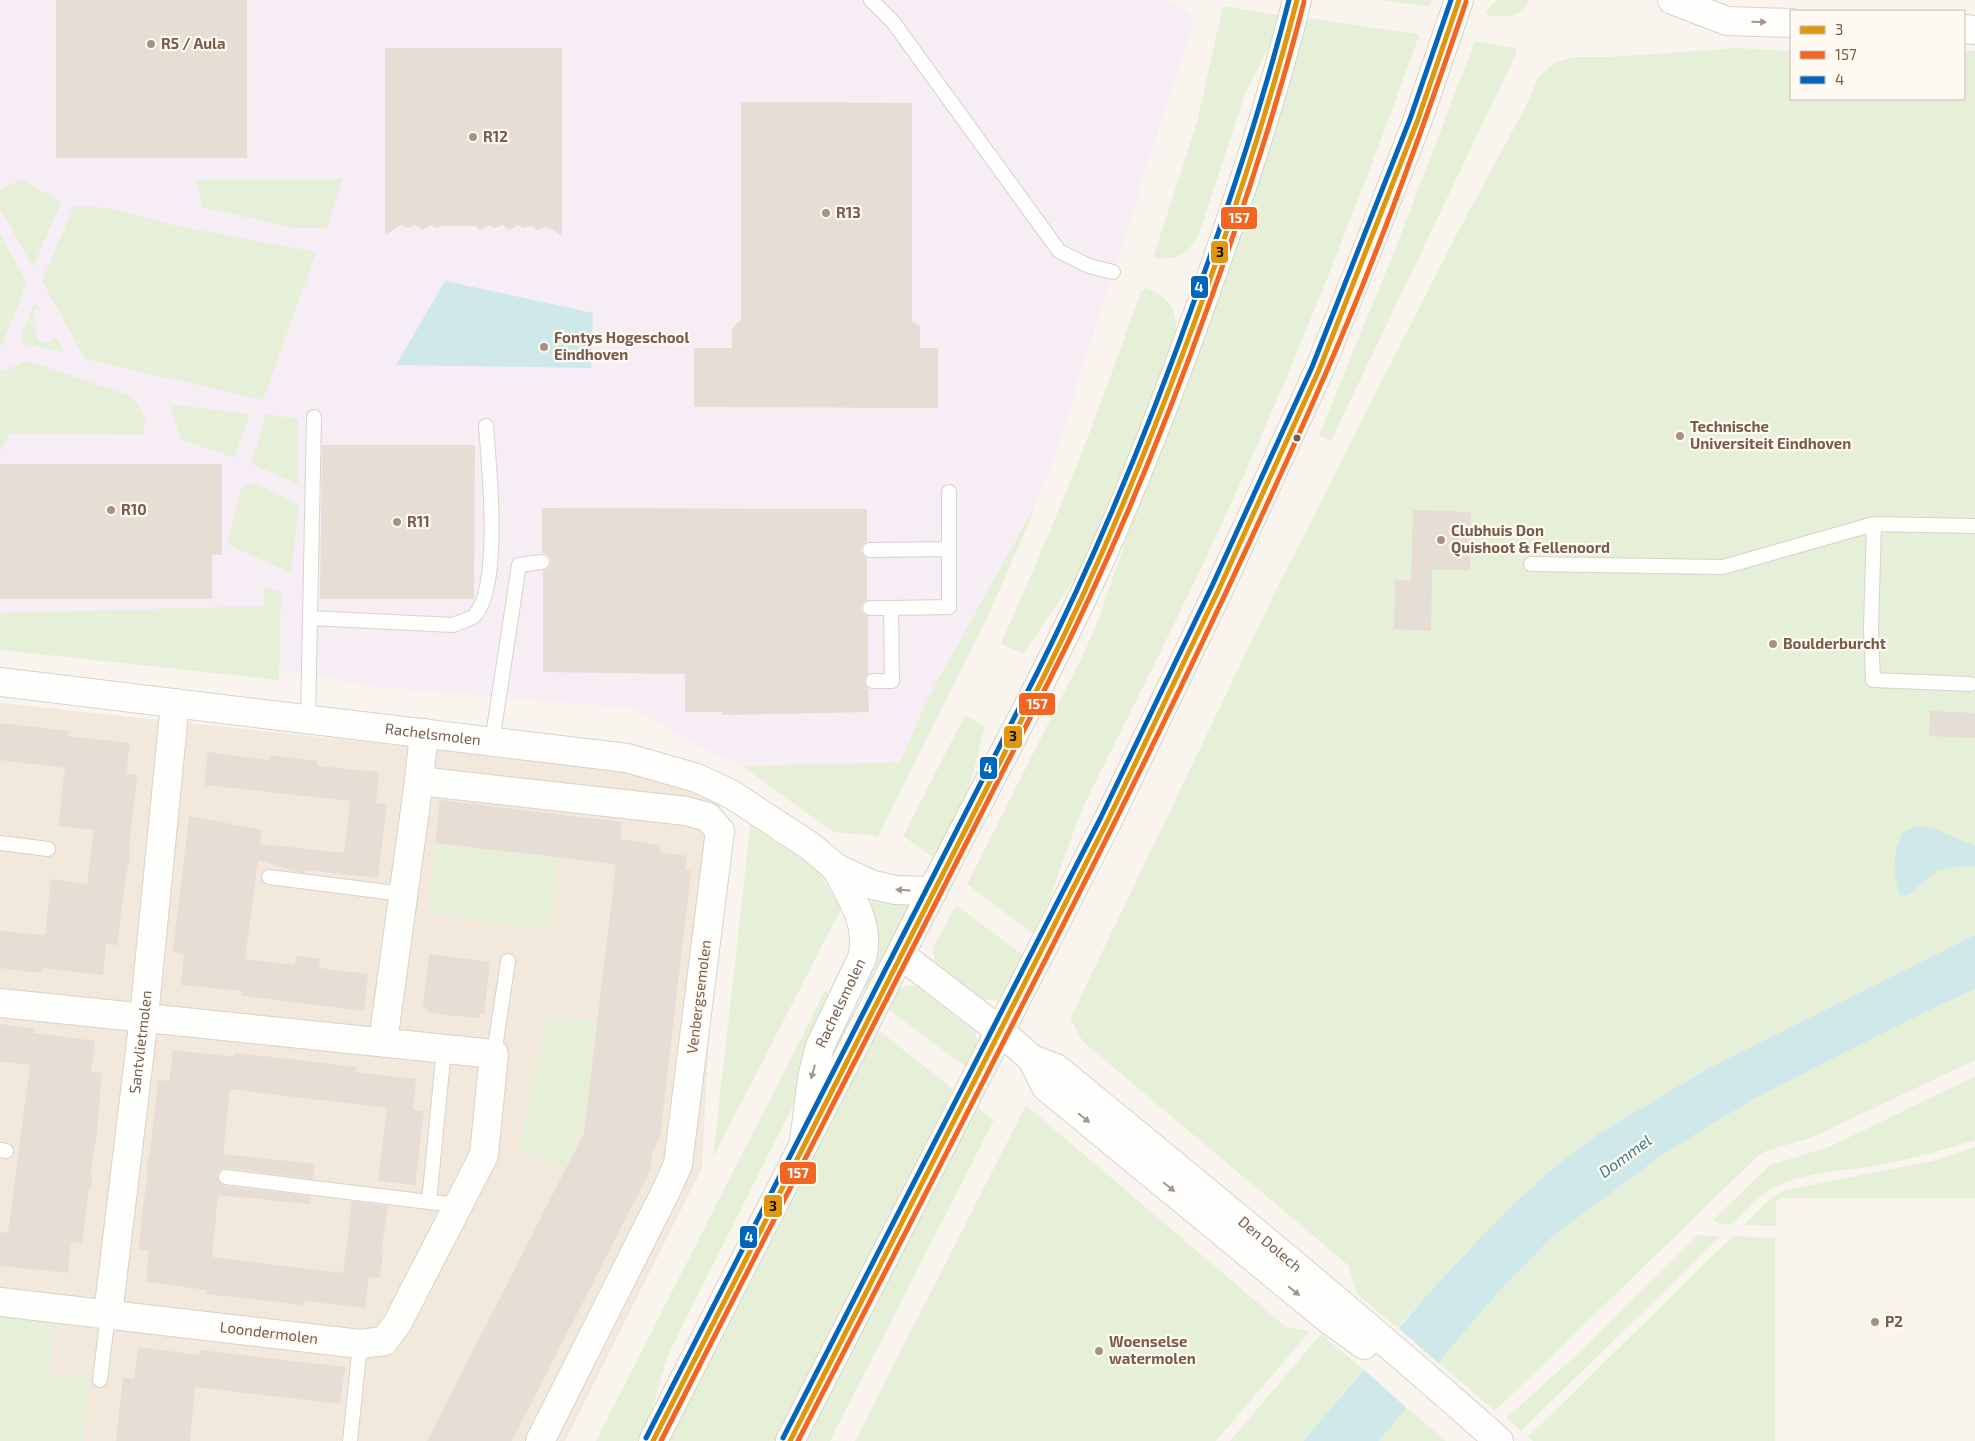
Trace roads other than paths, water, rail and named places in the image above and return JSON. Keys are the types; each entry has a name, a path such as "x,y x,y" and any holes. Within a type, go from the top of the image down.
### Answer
{"street":[{"path":"653,1441 1078,606 1150,439 1186,348 1249,167 1282,60 1297,0"},
{"path":"790,1441 1108,820 1219,590 1319,370 1417,122 1458,0"},
{"path":"1672,0 1727,21 1790,23"},
{"name":"Rachelsmolen","path":"0,682 627,758 697,778 730,794 810,846 836,868 873,885 896,890 933,891"},
{"name":"Santvlietmolen","path":"108,1314 144,1017 175,704"},
{"path":"383,1042 424,734"},
{"name":"Venbergsemolen","path":"419,781 686,811 708,817 720,831 678,1164 540,1441"},
{"name":"Rachelsmolen","path":"804,1142 812,1078 820,1046 866,946 865,934 858,912 836,868"},
{"path":"901,955 1000,1031"},
{"path":"0,1003 494,1054"},
{"name":"Den Dolech","path":"1000,1031 1032,1059 1046,1087 1328,1319 1373,1342 1440,1398 1499,1441"},
{"name":"Loondermolen","path":"0,1302 360,1344 384,1341 397,1324 484,1155 494,1054"},
{"name":"Den Dolech","path":"1440,1398 1477,1441"}],"lane":[{"path":"871,0 893,22 1059,250 1089,266 1113,272"},
{"path":"308,720 314,417"},
{"path":"310,618 452,625 473,617 484,601 493,535 486,426"},
{"path":"870,608 949,607 949,492"},
{"path":"1874,524 1871,629 1873,680 1970,684"},
{"path":"1531,564 1723,567 1874,524 1975,526"},
{"path":"870,550 949,549"},
{"path":"492,742 519,565 542,562"},
{"path":"873,681 892,681 891,608"},
{"path":"0,843 48,849"},
{"path":"269,878 403,894"},
{"name":"Loondermolen","path":"494,1054 508,961"},
{"path":"429,1202 444,1049"},
{"path":"226,1178 459,1205"},
{"name":"Santvlietmolen","path":"100,1380 108,1314"},
{"path":"350,1441 360,1344"}],"water":[{"path":"445,281 593,313 591,368 396,365"},
{"path":"1918,826 1935,829 1975,846 1975,866 1955,867 1937,871 1908,895 1900,895 1894,863 1895,855 1903,832"},
{"name":"Dommel","path":"1975,935 1975,989 1921,1014 1765,1093 1710,1125 1661,1156 1554,1235 1495,1296 1452,1346 1407,1408 1379,1441 1303,1441 1427,1295 1504,1213 1552,1169 1600,1133 1707,1069"}],"place":[{"name":"R5 / Aula","path":"151,44"},
{"name":"R12","path":"473,137"},
{"name":"R13","path":"826,213"},
{"name":"Fontys Hogeschool Eindhoven","path":"544,347"},
{"name":"Technische Universiteit Eindhoven","path":"1680,436"},
{"name":"R10","path":"111,510"},
{"name":"R11","path":"397,522"},
{"name":"Clubhuis Don Quishoot & Fellenoord","path":"1441,540"},
{"name":"Boulderburcht","path":"1773,644"},
{"name":"P2","path":"1875,1322"},
{"name":"Woenselse watermolen","path":"1099,1351"}]}
